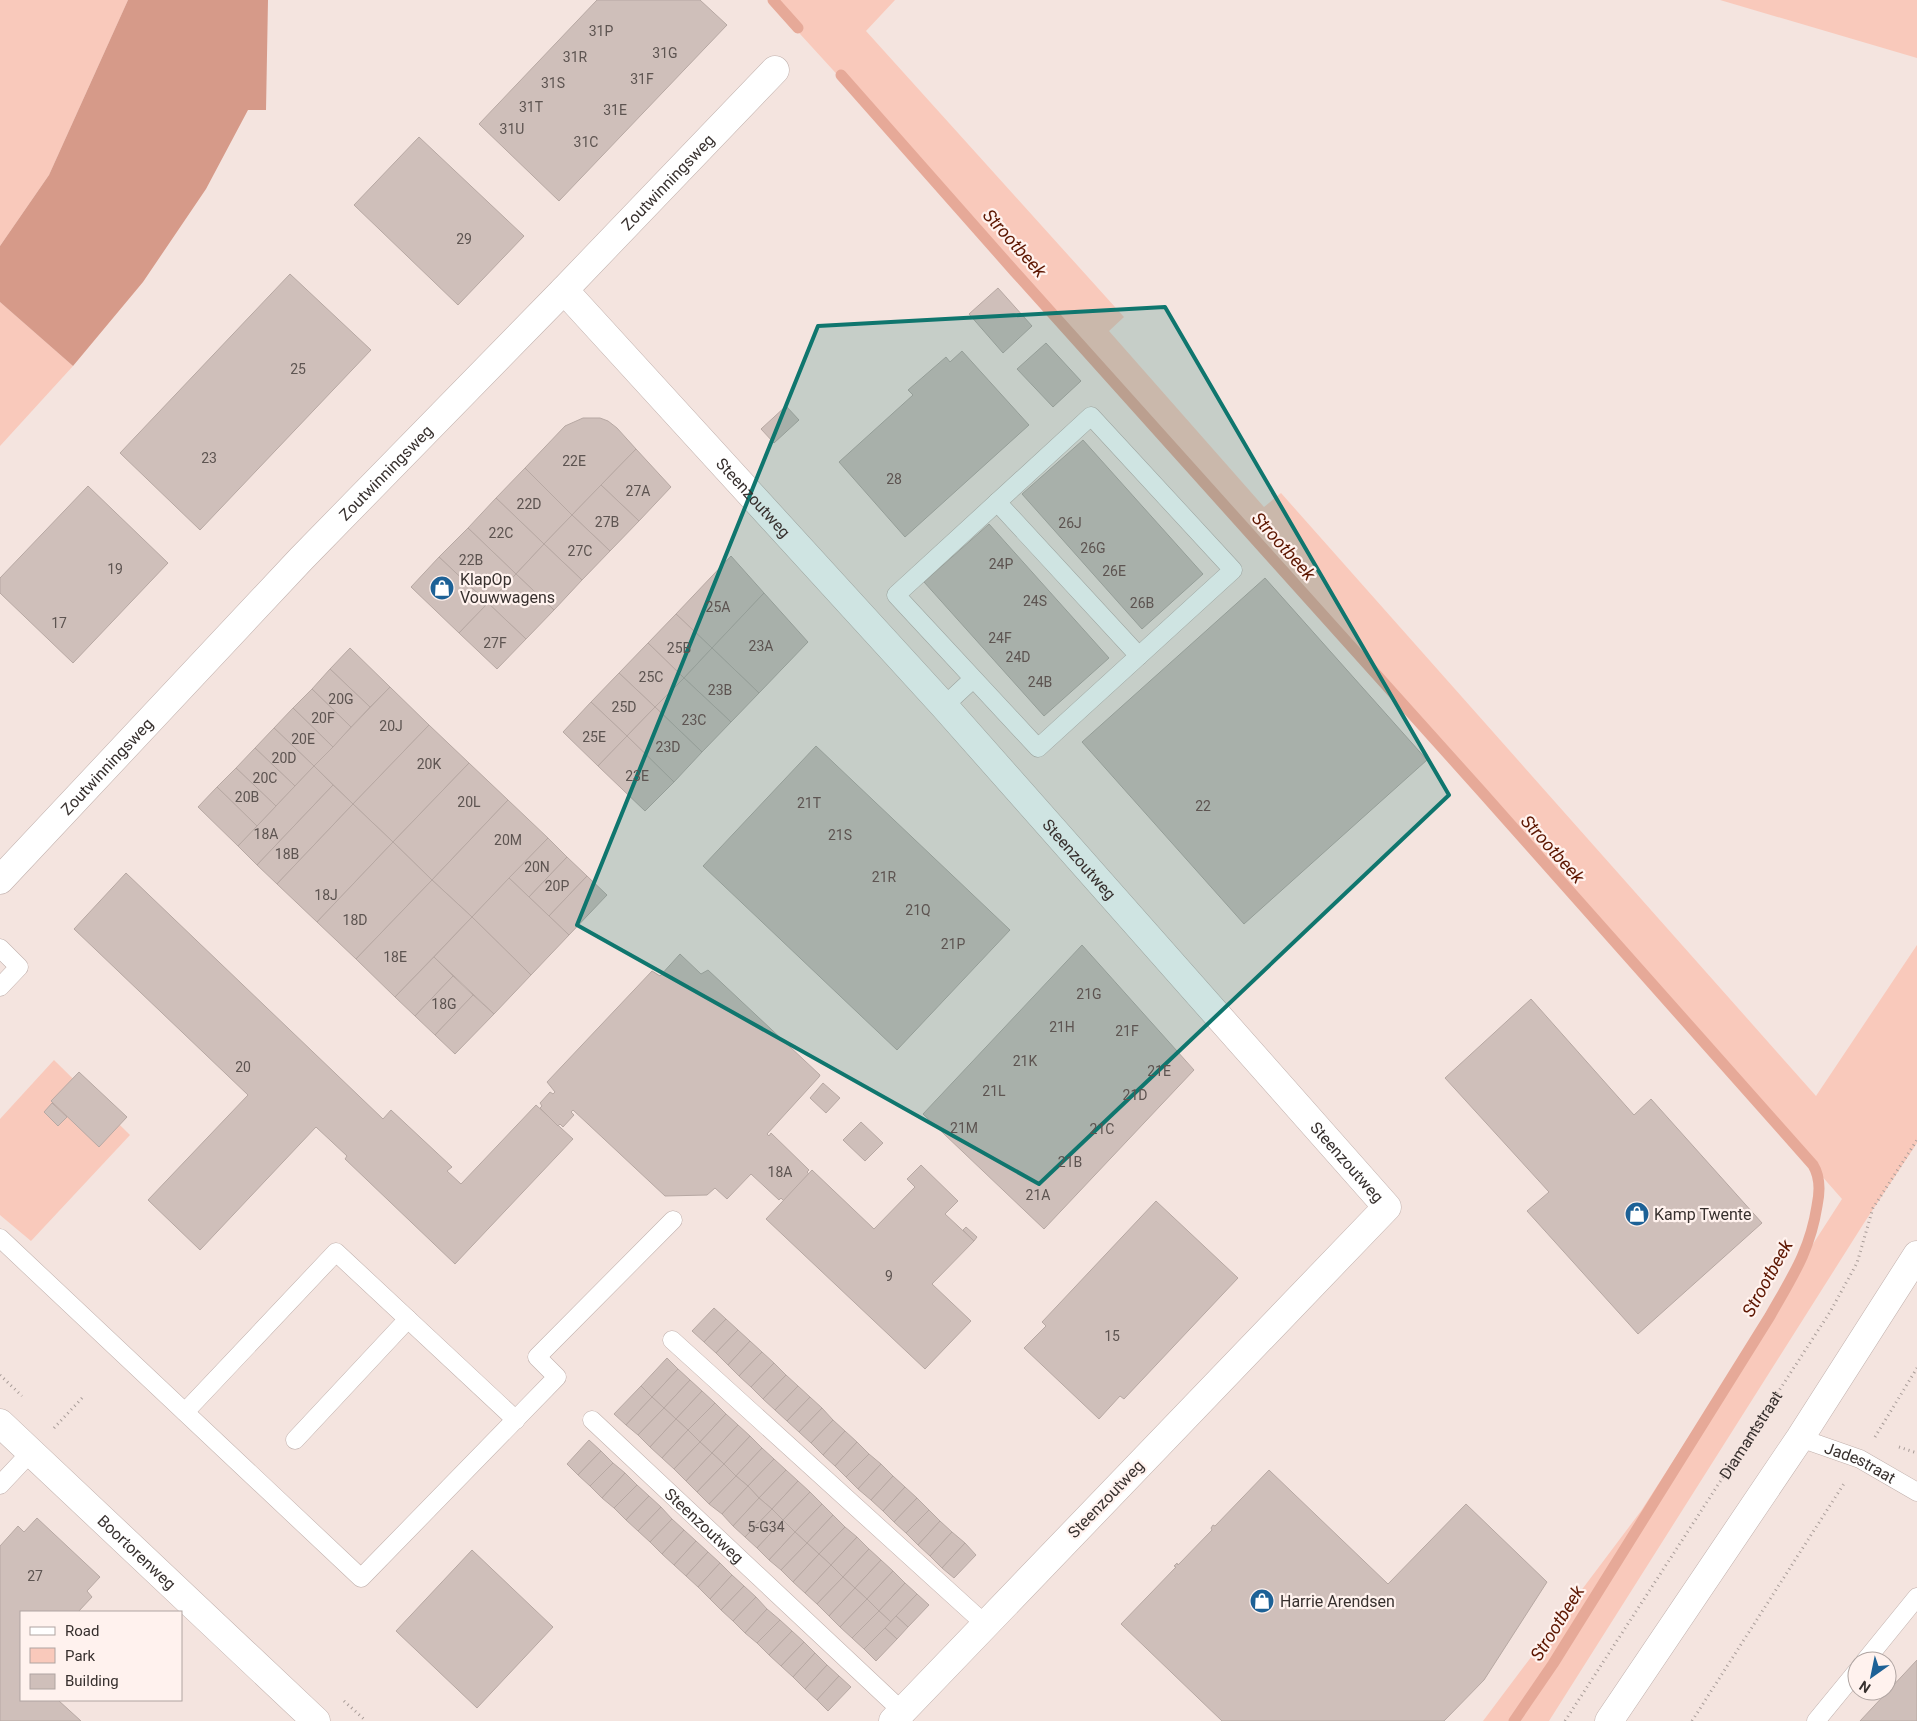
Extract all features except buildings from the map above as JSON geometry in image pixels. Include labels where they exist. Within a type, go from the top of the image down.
[{"type":"street","name":"Zoutwinningsweg","points":[[0,880],[301,559],[564,290],[775,70]]},
{"type":"street","name":"Steenzoutweg","points":[[564,290],[944,706],[1387,1207],[898,1716]]},
{"type":"street","points":[[1609,1721],[1800,1438],[1917,1255]]},
{"type":"street","name":"Boortorenweg","points":[[0,1423],[316,1721]]},
{"type":"lane","points":[[1091,416],[1233,570],[1139,656],[1038,748],[896,595],[1091,416]]},
{"type":"lane","points":[[997,502],[1139,656]]},
{"type":"lane","points":[[944,706],[973,679]]},
{"type":"lane","points":[[0,948],[19,967],[0,987]]},
{"type":"lane","points":[[0,1238],[361,1578],[557,1377],[537,1357],[673,1220]]},
{"type":"lane","points":[[186,1412],[336,1252],[516,1420]]},
{"type":"lane","points":[[295,1440],[408,1319]]},
{"type":"lane","points":[[672,1340],[986,1625]]},
{"type":"lane","name":"Steenzoutweg","points":[[592,1420],[898,1716]]},
{"type":"lane","name":"Jadestraat","points":[[1800,1438],[1860,1459],[1917,1492]]},
{"type":"lane","points":[[0,1485],[31,1452]]},
{"type":"lane","points":[[1873,1651],[1917,1597]]},
{"type":"lane","points":[[1816,1721],[1847,1683]]},
{"type":"path","name":"Diamantstraat","points":[[1565,1721],[1830,1312],[1857,1263],[1873,1208],[1917,1140]]},
{"type":"path","points":[[1692,1721],[1917,1368]]},
{"type":"path","points":[[55,1427],[84,1396]]},
{"type":"highlighted area","points":[[1165,307],[1449,795],[1039,1184],[577,925],[818,326]]},
{"type":"green space","points":[[0,0],[128,0],[49,175],[0,246]]},
{"type":"green space","points":[[769,0],[895,0],[866,31],[1124,317],[1109,331],[1264,507],[1281,493],[1816,1096],[1917,945],[1917,1143],[1864,1223],[1549,1721],[1483,1721],[1641,1511],[1842,1199],[1257,534]]},
{"type":"green space","points":[[1720,0],[1917,0],[1917,58]]},
{"type":"green space","points":[[0,302],[73,366],[0,446]]},
{"type":"green space","points":[[54,1060],[130,1135],[31,1241],[0,1215],[0,1119]]},
{"type":"shaded area","points":[[128,0],[268,0],[266,110],[248,110],[206,189],[143,282],[73,366],[0,302],[0,246],[49,175]]},
{"type":"waterway","name":"Strootbeek","points":[[773,0],[798,28]]},
{"type":"waterway","name":"Strootbeek","points":[[841,75],[1015,272],[1481,791],[1816,1170],[1819,1190],[1814,1222],[1805,1250],[1793,1276],[1553,1664],[1514,1721]]},
{"type":"place","name":"KlapOp Vouwwagens","points":[[442,588]]},
{"type":"place","name":"Kamp Twente","points":[[1637,1214]]},
{"type":"place","name":"Harrie Arendsen","points":[[1262,1601]]}]
